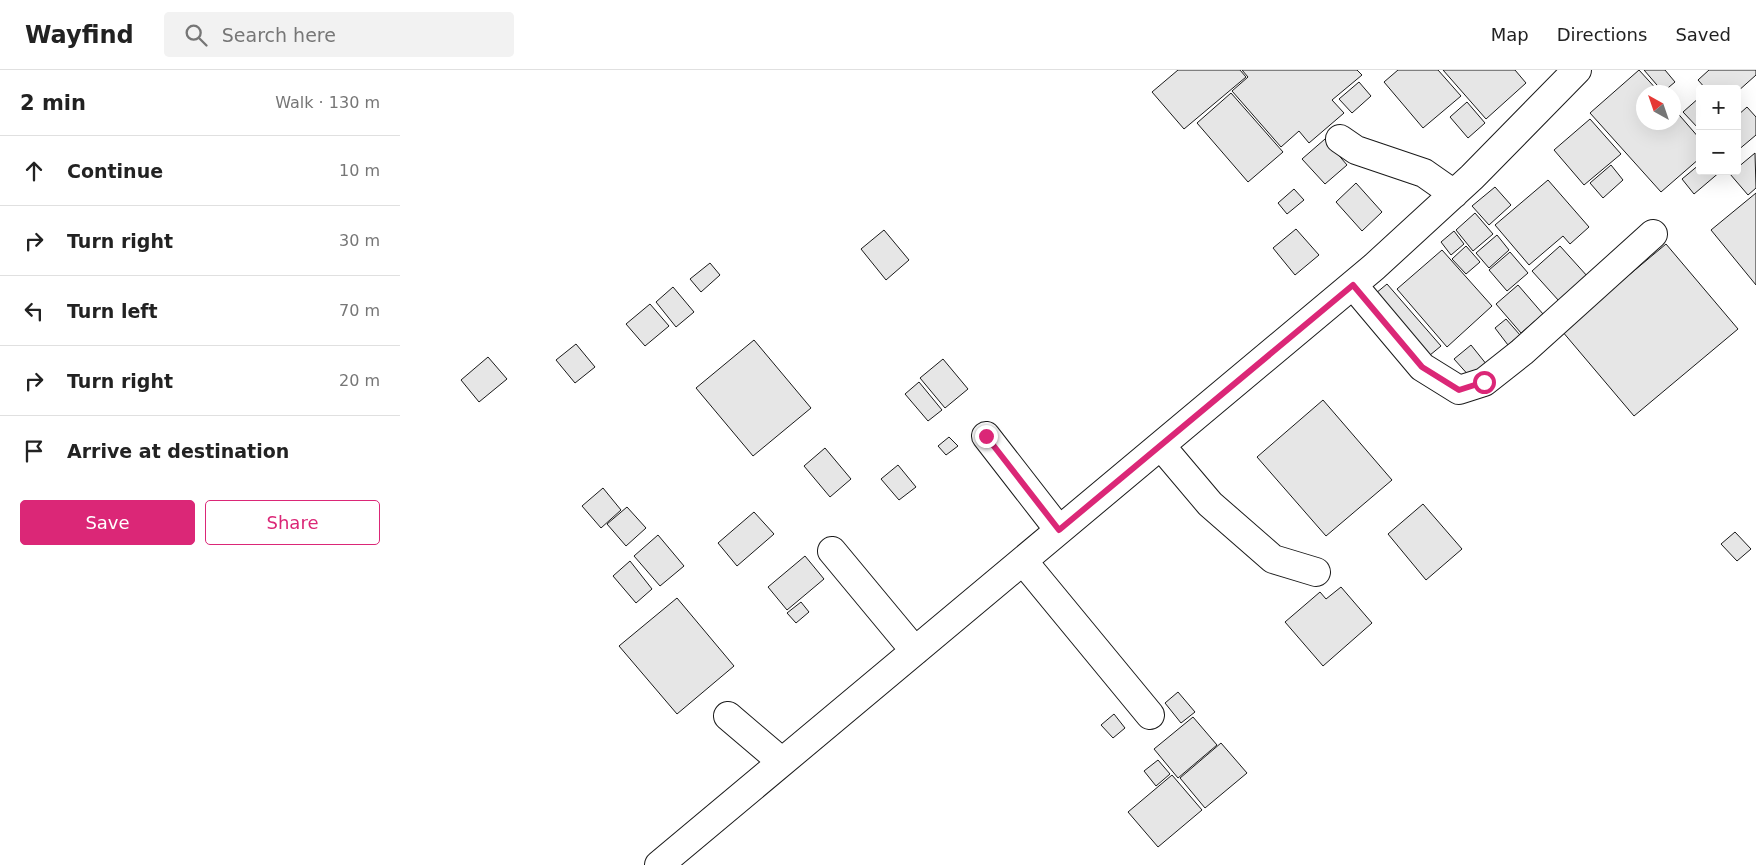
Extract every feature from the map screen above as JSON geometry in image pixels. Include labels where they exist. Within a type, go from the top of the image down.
[{"type":"street","points":[[659,865],[1353,285],[1454,194],[1577,70]]},
{"type":"street","points":[[1340,139],[1356,150],[1424,173],[1454,194]]},
{"type":"street","points":[[1353,285],[1422,367],[1459,390],[1484,382],[1522,352],[1653,234]]},
{"type":"street","points":[[986,436],[1059,530]]},
{"type":"street","points":[[1161,446],[1210,504],[1273,558],[1316,572]]},
{"type":"street","points":[[832,551],[915,651]]},
{"type":"street","points":[[1023,561],[1150,714]]},
{"type":"street","points":[[728,716],[782,762]]},
{"type":"building","points":[[1178,70],[1240,70],[1246,77],[1184,129],[1152,92]]},
{"type":"building","points":[[1242,70],[1357,70],[1362,75],[1332,100],[1344,113],[1309,143],[1299,131],[1281,147],[1232,91],[1248,77]]},
{"type":"building","points":[[1398,70],[1438,70],[1461,96],[1423,128],[1384,82]]},
{"type":"building","points":[[1443,70],[1515,70],[1526,83],[1486,119]]},
{"type":"building","points":[[1639,70],[1653,85],[1636,85],[1636,130],[1681,130],[1681,117],[1696,134],[1696,161],[1661,192],[1590,113]]},
{"type":"building","points":[[1644,70],[1665,70],[1675,82],[1671,85],[1657,85]]},
{"type":"building","points":[[1709,70],[1756,70],[1756,75],[1741,88],[1741,85],[1702,85],[1698,80]]},
{"type":"building","points":[[1359,82],[1371,96],[1352,113],[1339,99]]},
{"type":"building","points":[[1231,93],[1283,152],[1248,182],[1197,123]]},
{"type":"building","points":[[1696,101],[1696,126],[1683,112]]},
{"type":"building","points":[[1467,102],[1485,123],[1468,138],[1450,117]]},
{"type":"building","points":[[1747,107],[1756,117],[1756,135],[1741,148],[1741,130],[1741,112]]},
{"type":"building","points":[[1590,119],[1621,154],[1584,185],[1554,150]]},
{"type":"building","points":[[1325,139],[1347,165],[1325,184],[1302,159]]},
{"type":"building","points":[[1755,153],[1756,188],[1748,195],[1731,175],[1741,175],[1741,165]]},
{"type":"building","points":[[1611,165],[1623,180],[1603,198],[1590,183]]},
{"type":"building","points":[[1696,167],[1696,175],[1716,175],[1694,194],[1682,179]]},
{"type":"building","points":[[1548,180],[1589,227],[1570,244],[1563,236],[1529,265],[1495,225]]},
{"type":"building","points":[[1356,183],[1382,212],[1362,231],[1336,202]]},
{"type":"building","points":[[1495,187],[1511,205],[1489,225],[1472,206]]},
{"type":"building","points":[[1294,189],[1304,200],[1287,214],[1278,203]]},
{"type":"building","points":[[1756,193],[1756,285],[1711,230]]},
{"type":"building","points":[[1475,213],[1493,234],[1473,251],[1456,230]]},
{"type":"building","points":[[1296,229],[1319,255],[1295,275],[1273,248]]},
{"type":"building","points":[[884,230],[909,260],[886,280],[861,249]]},
{"type":"building","points":[[1454,231],[1464,244],[1451,255],[1441,242]]},
{"type":"building","points":[[1497,235],[1509,250],[1489,268],[1476,253]]},
{"type":"building","points":[[1666,244],[1738,329],[1634,416],[1562,331]]},
{"type":"building","points":[[1466,246],[1480,262],[1466,274],[1452,259]]},
{"type":"building","points":[[1560,246],[1588,277],[1559,301],[1532,271]]},
{"type":"building","points":[[1442,250],[1492,306],[1447,347],[1397,289]]},
{"type":"building","points":[[1510,252],[1528,273],[1507,291],[1489,270]]},
{"type":"building","points":[[710,263],[720,275],[701,292],[690,279]]},
{"type":"building","points":[[1387,284],[1441,346],[1424,360],[1370,298]]},
{"type":"building","points":[[1518,285],[1543,314],[1521,333],[1496,304]]},
{"type":"building","points":[[673,287],[694,312],[676,327],[656,302]]},
{"type":"building","points":[[650,304],[669,326],[645,346],[626,324]]},
{"type":"building","points":[[1506,319],[1520,335],[1508,345],[1495,328]]},
{"type":"building","points":[[754,340],[811,408],[753,456],[696,388]]},
{"type":"building","points":[[576,344],[595,367],[575,383],[556,360]]},
{"type":"building","points":[[1471,345],[1487,365],[1471,378],[1454,359]]},
{"type":"building","points":[[488,357],[507,379],[479,402],[461,380]]},
{"type":"building","points":[[943,359],[968,389],[945,408],[920,378]]},
{"type":"building","points":[[919,382],[942,410],[928,421],[905,394]]},
{"type":"building","points":[[1323,400],[1392,480],[1326,536],[1257,457]]},
{"type":"building","points":[[949,437],[958,446],[946,455],[938,446]]},
{"type":"building","points":[[825,448],[851,479],[830,497],[804,466]]},
{"type":"building","points":[[898,465],[916,487],[899,500],[881,479]]},
{"type":"building","points":[[603,488],[621,510],[601,528],[582,506]]},
{"type":"building","points":[[1423,504],[1462,549],[1426,580],[1388,534]]},
{"type":"building","points":[[627,507],[646,528],[626,546],[607,524]]},
{"type":"building","points":[[754,512],[774,534],[737,566],[718,543]]},
{"type":"building","points":[[1735,532],[1751,549],[1737,561],[1721,544]]},
{"type":"building","points":[[658,535],[684,566],[660,586],[634,556]]},
{"type":"building","points":[[805,556],[824,579],[787,610],[768,587]]},
{"type":"building","points":[[630,561],[652,589],[636,603],[613,576]]},
{"type":"building","points":[[1341,587],[1372,623],[1323,666],[1285,622],[1320,592],[1326,599]]},
{"type":"building","points":[[677,598],[734,666],[677,714],[619,646]]},
{"type":"building","points":[[801,602],[809,612],[796,623],[787,613]]},
{"type":"building","points":[[1178,692],[1195,712],[1181,723],[1165,703]]},
{"type":"building","points":[[1114,714],[1125,728],[1113,738],[1101,725]]},
{"type":"building","points":[[1193,717],[1217,745],[1178,778],[1154,749]]},
{"type":"building","points":[[1221,743],[1247,773],[1205,808],[1180,778]]},
{"type":"building","points":[[1158,760],[1170,774],[1156,786],[1144,771]]},
{"type":"building","points":[[1172,775],[1202,810],[1158,847],[1128,812]]},
{"type":"route","points":[[986,436],[1059,530],[1353,285],[1422,367],[1459,390],[1484,382]]}]
